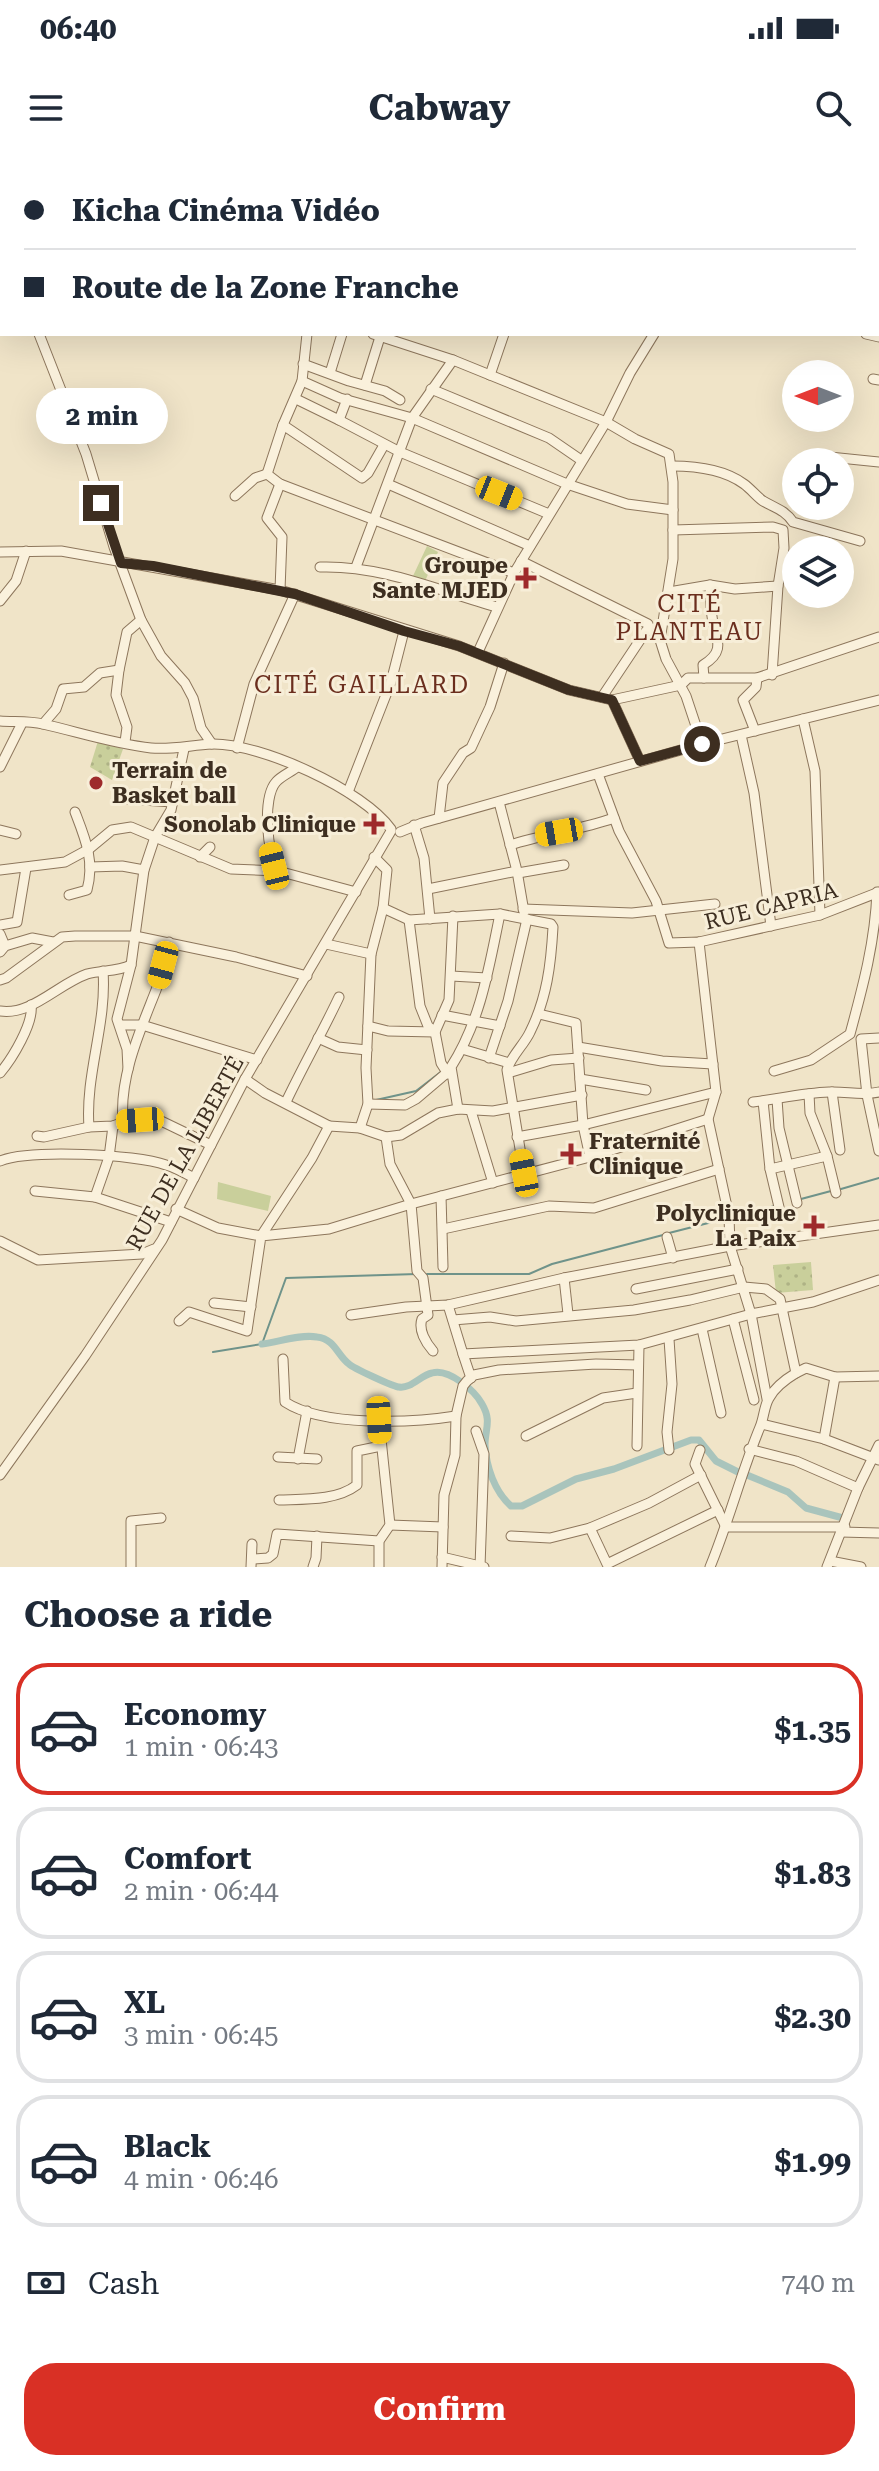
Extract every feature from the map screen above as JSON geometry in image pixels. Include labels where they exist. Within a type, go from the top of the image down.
[{"type":"street","points":[[40,336],[86,454],[141,620],[161,656],[185,683],[193,698],[201,728],[212,744]]},
{"type":"street","points":[[267,474],[302,381],[307,336]]},
{"type":"street","points":[[330,373],[341,336]]},
{"type":"street","points":[[365,385],[377,336],[453,360],[606,422],[635,439],[665,451],[672,466],[673,530],[669,592],[655,630],[612,679],[607,699],[640,761]]},
{"type":"street","points":[[490,375],[503,336]]},
{"type":"street","points":[[478,652],[514,573],[606,422],[653,336]]},
{"type":"street","points":[[356,567],[412,418],[453,360]]},
{"type":"street","points":[[303,364],[385,391],[400,400]]},
{"type":"street","points":[[302,381],[347,399],[412,418],[567,484],[627,504],[673,510]]},
{"type":"street","points":[[431,389],[549,438],[581,460]]},
{"type":"street","points":[[296,399],[384,445],[549,514]]},
{"type":"street","points":[[339,420],[347,399]]},
{"type":"street","points":[[283,425],[362,478],[384,445]]},
{"type":"street","points":[[854,459],[879,462]]},
{"type":"street","points":[[672,466],[729,476],[743,483],[762,500],[787,513],[793,522],[860,541]]},
{"type":"street","points":[[267,474],[280,484],[514,573]]},
{"type":"street","points":[[235,496],[255,478],[267,474]]},
{"type":"street","points":[[280,484],[267,518],[282,537],[280,590]]},
{"type":"street","points":[[388,484],[530,546]]},
{"type":"street","points":[[772,675],[783,532],[793,522]]},
{"type":"street","points":[[673,530],[773,527],[783,532]]},
{"type":"street","points":[[0,601],[16,581],[26,551]]},
{"type":"street","points":[[0,552],[61,551],[280,590],[478,652],[569,690],[607,699],[681,685],[688,678],[757,678],[772,675],[812,658],[879,637]]},
{"type":"street","points":[[521,561],[655,630],[661,649],[681,685],[702,744]]},
{"type":"street","points":[[320,567],[356,567],[416,581],[497,607]]},
{"type":"street","points":[[669,592],[710,585],[735,589],[778,586]]},
{"type":"street","points":[[704,678],[703,665],[713,661],[719,640],[714,625],[710,585]]},
{"type":"street","points":[[237,748],[254,684],[295,594]]},
{"type":"street","points":[[125,742],[127,727],[116,695],[119,670],[127,632],[141,620]]},
{"type":"street","points":[[348,792],[391,682],[404,631]]},
{"type":"street","points":[[439,818],[443,783],[463,753],[471,748],[490,707],[504,663]]},
{"type":"street","points":[[43,724],[56,709],[63,689],[84,687],[100,673],[119,670]]},
{"type":"street","points":[[755,731],[743,700],[756,687],[757,678]]},
{"type":"street","points":[[396,830],[702,744],[879,700]]},
{"type":"street","points":[[803,719],[815,771],[820,915]]},
{"type":"street","points":[[0,721],[43,724],[150,748],[184,749],[212,744],[270,756],[297,767],[348,792],[396,830],[424,858],[430,919]]},
{"type":"street","points":[[0,767],[22,723]]},
{"type":"street","points":[[741,735],[754,793],[771,926]]},
{"type":"street","points":[[128,1069],[127,1049],[117,1019],[131,965],[144,870],[155,837],[173,802],[184,749]]},
{"type":"street","points":[[278,871],[270,849],[269,800],[275,783],[297,767]]},
{"type":"street","points":[[598,774],[614,818],[659,909]]},
{"type":"street","points":[[126,799],[173,802]]},
{"type":"street","points":[[489,1058],[512,986],[525,916],[499,802]]},
{"type":"street","points":[[69,895],[87,890],[90,867],[89,849],[75,812]]},
{"type":"street","points":[[510,845],[614,818]]},
{"type":"street","points":[[0,870],[65,862],[89,849],[103,835],[122,827],[131,827],[231,869],[278,871],[356,892]]},
{"type":"street","points":[[0,830],[16,834]]},
{"type":"street","name":"RUE DE LA LIBERTÉ","points":[[0,1475],[85,1356],[162,1240],[245,1079],[374,857],[396,830]]},
{"type":"street","points":[[200,857],[210,847]]},
{"type":"street","points":[[360,1128],[368,1096],[371,954],[383,908],[387,870],[374,857]]},
{"type":"street","points":[[428,889],[564,865]]},
{"type":"street","points":[[90,867],[122,866],[144,870]]},
{"type":"street","points":[[0,925],[17,922],[26,868]]},
{"type":"street","points":[[774,1071],[811,1060],[850,1034],[869,967],[878,892]]},
{"type":"street","name":"RUE CAPRIA","points":[[659,909],[669,943],[699,942],[820,915],[878,892]]},
{"type":"street","points":[[383,908],[409,920],[500,914],[632,913],[715,904]]},
{"type":"street","points":[[368,1096],[405,1105],[450,1070],[474,1021],[487,978],[500,914]]},
{"type":"street","points":[[453,916],[449,1000],[435,1032],[441,1063],[450,1070],[458,1109]]},
{"type":"street","points":[[524,1173],[508,1068],[523,1047],[539,1014],[551,970],[553,927],[525,916]]},
{"type":"street","points":[[409,920],[420,1006],[428,1026],[435,1032]]},
{"type":"street","points":[[0,934],[3,949],[32,938],[53,942]]},
{"type":"street","points":[[0,980],[62,937],[135,936],[307,976]]},
{"type":"street","points":[[123,1122],[128,1069],[157,988],[169,942]]},
{"type":"street","points":[[699,942],[716,1092],[708,1119],[728,1218],[730,1246],[751,1314],[767,1399],[762,1424],[749,1449],[726,1527],[710,1567]]},
{"type":"street","points":[[326,944],[371,954]]},
{"type":"street","points":[[0,1011],[11,1013],[31,1005],[72,980],[131,965]]},
{"type":"street","points":[[89,1127],[90,1074],[101,1018],[103,971]]},
{"type":"street","points":[[451,976],[487,978]]},
{"type":"street","points":[[286,1102],[305,1061],[312,1056],[339,997]]},
{"type":"street","points":[[0,1073],[33,1015],[31,1005]]},
{"type":"street","points":[[539,1014],[576,1023],[583,1125],[590,1157]]},
{"type":"street","points":[[442,1015],[500,1026]]},
{"type":"street","points":[[120,1025],[142,1025],[257,1060]]},
{"type":"street","points":[[368,1026],[388,1031],[435,1032]]},
{"type":"street","points":[[850,1034],[861,1039],[879,1038]]},
{"type":"street","points":[[318,1038],[338,1047],[367,1050]]},
{"type":"street","points":[[861,1039],[867,1095],[879,1151]]},
{"type":"street","points":[[462,1049],[508,1068],[579,1052],[713,1064]]},
{"type":"street","points":[[245,1079],[265,1093],[329,1126],[360,1128],[386,1137],[401,1135],[438,1113],[458,1109],[513,1108],[582,1095]]},
{"type":"street","points":[[580,1079],[646,1090]]},
{"type":"street","points":[[517,1137],[583,1125],[716,1092]]},
{"type":"street","points":[[832,1092],[840,1150]]},
{"type":"street","points":[[779,1207],[758,1102],[832,1092],[867,1095],[879,1092]]},
{"type":"street","points":[[809,1094],[810,1113],[827,1156],[836,1193]]},
{"type":"street","points":[[777,1099],[779,1128],[797,1203]]},
{"type":"street","points":[[471,1111],[493,1183]]},
{"type":"street","points":[[37,1136],[157,1119],[211,1145]]},
{"type":"street","points":[[176,1209],[218,1228],[261,1236],[329,1229],[590,1157],[708,1119]]},
{"type":"street","points":[[95,1197],[109,1157],[113,1126]]},
{"type":"street","points":[[179,1321],[184,1314],[191,1313],[245,1331],[261,1236],[329,1126]]},
{"type":"street","points":[[386,1137],[390,1164],[411,1204],[428,1315],[420,1324],[427,1345],[433,1351]]},
{"type":"street","points":[[0,1161],[22,1155],[109,1157],[165,1164],[194,1178]]},
{"type":"street","points":[[770,1169],[827,1156]]},
{"type":"street","points":[[443,1229],[549,1206],[594,1208],[719,1169]]},
{"type":"street","points":[[35,1191],[95,1197],[171,1222]]},
{"type":"street","points":[[441,1196],[443,1267]]},
{"type":"street","points":[[351,1315],[448,1305],[564,1278],[730,1246],[879,1225]]},
{"type":"street","points":[[667,1237],[673,1258]]},
{"type":"street","points":[[0,1241],[38,1260],[142,1254],[154,1249]]},
{"type":"street","points":[[653,1262],[658,1284]]},
{"type":"street","points":[[636,1289],[738,1269]]},
{"type":"street","points":[[564,1278],[568,1314]]},
{"type":"street","points":[[463,1354],[639,1345],[751,1314],[813,1302],[879,1280]]},
{"type":"street","points":[[453,1320],[490,1317],[516,1321],[634,1310],[744,1287],[766,1289],[780,1299],[783,1307],[796,1373]]},
{"type":"street","points":[[214,1303],[251,1307]]},
{"type":"street","points":[[448,1305],[463,1354],[467,1382],[456,1416],[455,1455],[444,1495],[442,1562],[481,1566],[484,1454],[476,1431]]},
{"type":"street","points":[[733,1319],[754,1400]]},
{"type":"street","points":[[702,1329],[721,1413]]},
{"type":"street","points":[[669,1339],[672,1384],[667,1432],[669,1449]]},
{"type":"street","points":[[637,1446],[639,1345]]},
{"type":"street","points":[[499,1352],[499,1370]]},
{"type":"street","points":[[283,1359],[285,1402],[307,1411],[341,1418],[379,1420],[422,1421],[456,1416]]},
{"type":"street","points":[[467,1382],[499,1370],[596,1364],[638,1365]]},
{"type":"street","points":[[767,1399],[785,1380],[806,1368],[835,1377],[879,1376]]},
{"type":"street","points":[[824,1439],[835,1377]]},
{"type":"street","points":[[526,1436],[603,1398],[637,1393]]},
{"type":"street","points":[[298,1459],[307,1411]]},
{"type":"street","points":[[379,1420],[390,1525],[379,1541],[379,1567]]},
{"type":"street","points":[[762,1424],[824,1439],[875,1459]]},
{"type":"street","points":[[861,1567],[829,1564],[858,1488],[875,1459],[879,1445]]},
{"type":"street","points":[[279,1500],[313,1499],[350,1490],[357,1485],[357,1451],[381,1446]]},
{"type":"street","points":[[749,1449],[796,1461],[858,1488]]},
{"type":"street","points":[[700,1450],[695,1464],[726,1527]]},
{"type":"street","points":[[278,1457],[317,1459]]},
{"type":"street","points":[[511,1536],[550,1538],[590,1528],[649,1503],[701,1475]]},
{"type":"street","points":[[590,1528],[607,1564],[718,1510]]},
{"type":"street","points":[[131,1567],[131,1521],[161,1518]]},
{"type":"street","points":[[390,1525],[443,1527]]},
{"type":"street","points":[[726,1527],[879,1533]]},
{"type":"street","points":[[252,1544],[252,1563],[273,1554],[277,1534],[379,1541]]},
{"type":"street","points":[[313,1567],[317,1536]]},
{"type":"green space","points":[[427,546],[438,552],[425,581],[413,576]]},
{"type":"green space","points":[[98,741],[123,749],[112,780],[90,767]]},
{"type":"green space","points":[[218,1182],[271,1196],[268,1211],[217,1199]]},
{"type":"green space","points":[[811,1262],[813,1290],[776,1293],[773,1265]]},
{"type":"waterway","points":[[376,1100],[416,1091],[442,1071]]},
{"type":"waterway","points":[[841,1189],[879,1178]]},
{"type":"waterway","points":[[801,1199],[831,1191]]},
{"type":"waterway","points":[[734,1216],[775,1206]]},
{"type":"waterway","points":[[669,1233],[724,1219]]},
{"type":"waterway","points":[[427,1274],[529,1274],[552,1264],[663,1235]]},
{"type":"waterway","points":[[213,1352],[262,1344],[286,1278],[417,1274]]},
{"type":"waterway","points":[[262,1344],[297,1337],[323,1338],[352,1366],[396,1386],[408,1386],[428,1374],[439,1372],[461,1382],[474,1393],[485,1410],[489,1470],[500,1494],[511,1506],[522,1506],[576,1479],[614,1469],[691,1440],[699,1440],[716,1461],[740,1473]]},
{"type":"waterway","points":[[747,1475],[788,1492],[806,1508],[843,1518]]},
{"type":"place","name":"Groupe Sante MJED","points":[[526,578]]},
{"type":"place","name":"Terrain de Basket ball","points":[[96,783]]},
{"type":"place","name":"Sonolab Clinique","points":[[374,824]]},
{"type":"place","name":"Fraternité Clinique","points":[[571,1154]]},
{"type":"place","name":"Polyclinique La Paix","points":[[814,1226]]},
{"type":"district","name":"CITÉ PLANTEAU","points":[[690,618]]},
{"type":"district","name":"CITÉ GAILLARD","points":[[362,685]]},
{"type":"route","points":[[101,503],[121,563],[153,566],[295,594],[459,646],[569,690],[612,700],[640,761],[702,744]]}]
